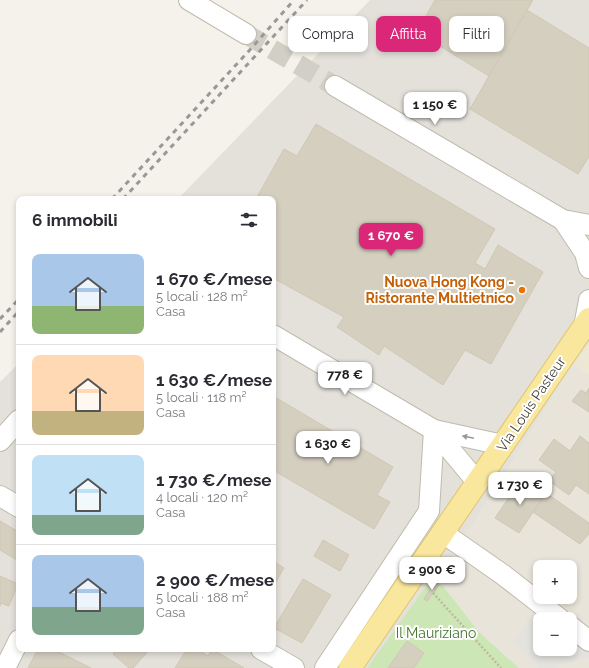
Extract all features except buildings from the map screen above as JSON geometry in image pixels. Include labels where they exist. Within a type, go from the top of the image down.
[{"type":"main road","name":"Via Louis Pasteur","points":[[350,668],[586,323]]},
{"type":"street","points":[[189,0],[246,34]]},
{"type":"street","points":[[335,86],[563,220],[589,225]]},
{"type":"street","points":[[563,220],[588,259]]},
{"type":"street","points":[[586,323],[589,300]]},
{"type":"street","points":[[276,337],[434,430],[503,445]]},
{"type":"street","points":[[0,441],[16,423]]},
{"type":"street","points":[[434,430],[478,483]]},
{"type":"street","points":[[324,668],[429,511],[434,430]]},
{"type":"street","points":[[0,496],[16,505]]},
{"type":"street","points":[[443,533],[502,574],[551,612]]},
{"type":"street","points":[[577,632],[589,641]]},
{"type":"street","points":[[5,668],[16,646]]},
{"type":"street","points":[[266,652],[294,668]]},
{"type":"path","points":[[433,593],[501,668]]},
{"type":"shaded area","points":[[370,0],[589,0],[589,338],[382,668],[0,668],[0,382],[16,366],[16,652],[276,652],[276,196],[181,196],[320,52],[368,52],[368,16],[355,16]]},
{"type":"shaded area","points":[[589,336],[589,668],[519,668],[479,632],[440,582],[439,577],[435,574]]},
{"type":"shaded area","points":[[589,343],[589,375],[574,364]]},
{"type":"shaded area","points":[[533,613],[533,656],[577,656],[577,632],[589,641],[589,657],[561,664],[555,668],[539,668],[515,641]]},
{"type":"green space","name":"Il Mauriziano","points":[[435,574],[439,577],[440,582],[479,632],[519,668],[367,668]]},
{"type":"tunnel","points":[[246,34],[335,86]]},
{"type":"railway","points":[[115,196],[294,0]]},
{"type":"railway","points":[[126,196],[307,0]]},
{"type":"railway","points":[[0,319],[16,302]]},
{"type":"railway","points":[[0,332],[16,314]]},
{"type":"place","name":"Nuova Hong Kong - Ristorante Multietnico","points":[[522,290]]}]
